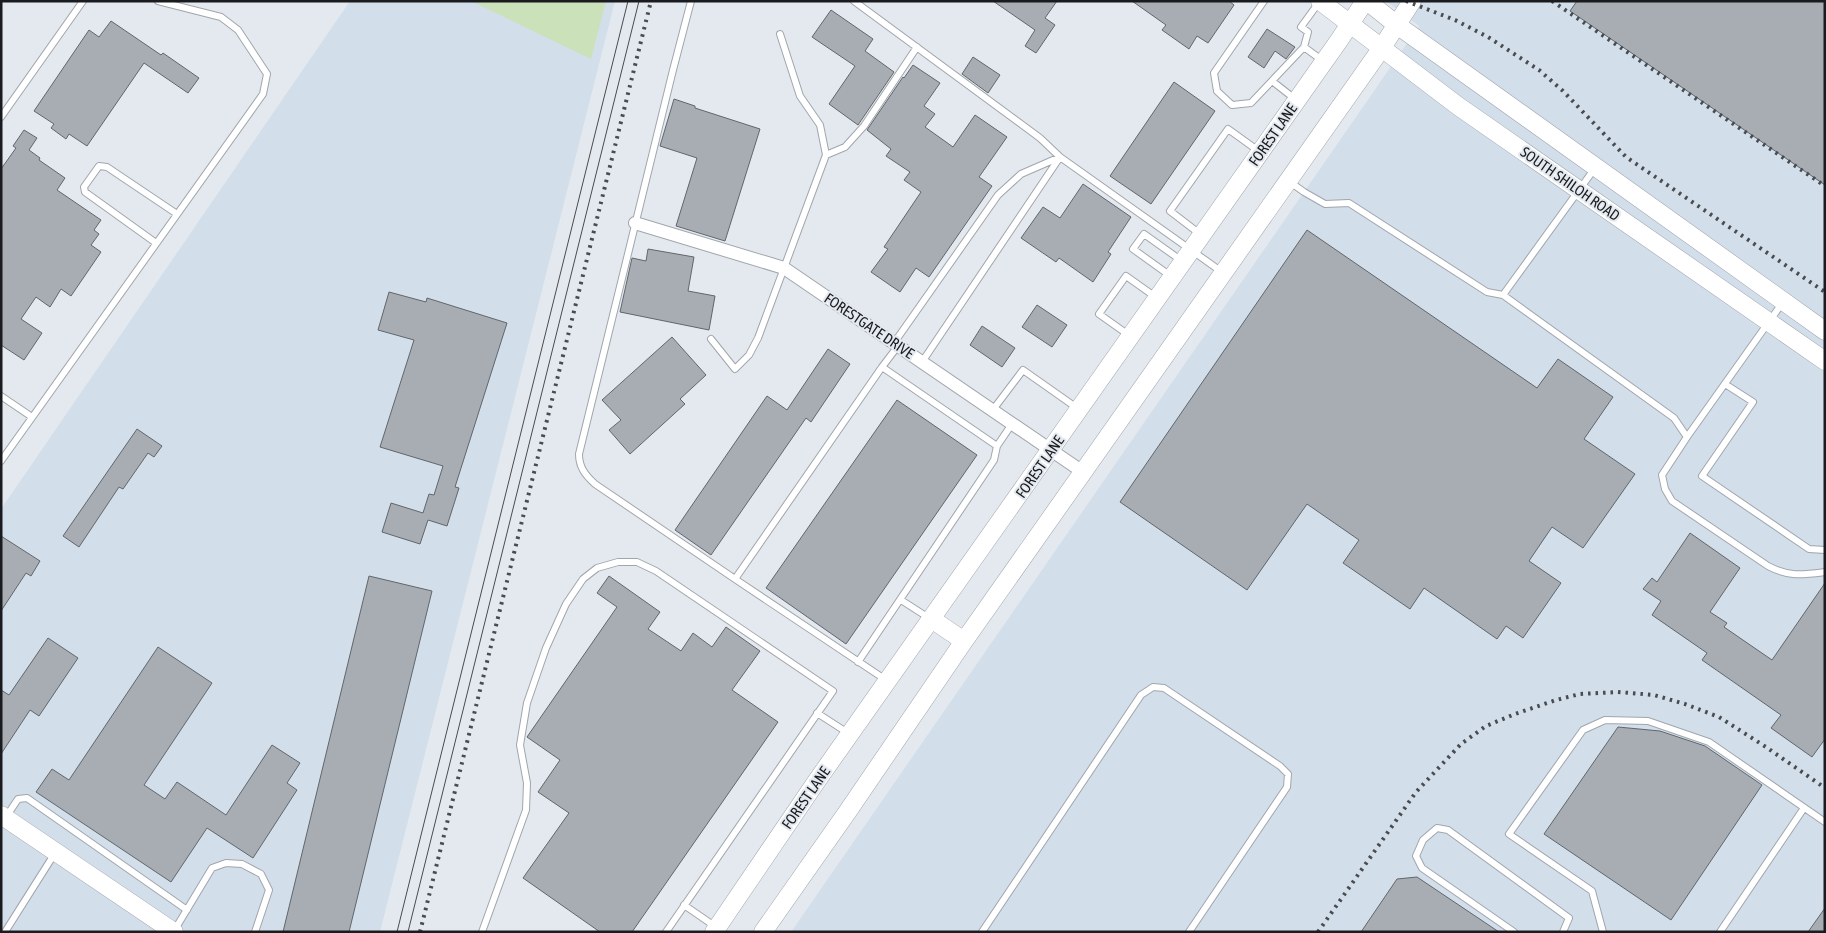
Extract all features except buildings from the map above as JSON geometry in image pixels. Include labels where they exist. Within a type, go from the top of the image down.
[{"type":"main road","name":"SOUTH SHILOH ROAD","points":[[1320,1],[1458,106],[1825,361]]},
{"type":"main road","name":"FOREST LANE","points":[[718,930],[850,734],[933,620],[1050,450],[1173,278],[1366,1]]},
{"type":"main road","name":"SOUTH SHILOH ROAD","points":[[1366,1],[1825,331]]},
{"type":"main road","points":[[763,932],[964,641],[1381,49],[1412,1]]},
{"type":"main road","points":[[933,620],[964,641]]},
{"type":"main road","points":[[3,816],[174,932]]},
{"type":"street","name":"FORESTGATE DRIVE","points":[[635,223],[784,268],[1083,472]]},
{"type":"lane","points":[[1,117],[83,1]]},
{"type":"lane","points":[[1,461],[4,452],[32,417],[263,94],[267,74],[238,30],[221,17],[158,1]]},
{"type":"lane","points":[[691,1],[579,454],[579,464],[586,476],[595,484],[888,682]]},
{"type":"lane","points":[[854,1],[1040,138],[1060,157],[1188,256]]},
{"type":"lane","points":[[1264,1],[1214,73],[1217,92],[1232,105],[1251,103],[1304,47],[1308,32],[1301,27],[1320,1]]},
{"type":"lane","points":[[711,339],[735,369],[749,355],[758,338],[826,155],[820,126],[800,96],[780,34]]},
{"type":"lane","points":[[1304,47],[1324,62]]},
{"type":"lane","points":[[826,155],[845,147],[864,126],[917,48]]},
{"type":"lane","points":[[1272,81],[1297,101]]},
{"type":"lane","points":[[1203,235],[1170,211],[1180,196],[1228,129],[1261,152]]},
{"type":"lane","points":[[735,579],[998,195],[1021,174],[1060,157]]},
{"type":"lane","points":[[922,362],[1060,157]]},
{"type":"lane","points":[[156,243],[85,192],[84,186],[99,166],[107,167],[177,214]]},
{"type":"lane","points":[[1503,295],[1596,167]]},
{"type":"lane","points":[[1289,180],[1304,192],[1325,204],[1350,203],[1487,292],[1503,295],[1674,418],[1687,437]]},
{"type":"lane","points":[[1173,278],[1133,250],[1144,234],[1224,272]]},
{"type":"lane","points":[[1132,336],[1099,314],[1126,276],[1158,299]]},
{"type":"lane","points":[[1784,301],[1662,475],[1665,489],[1672,501],[1768,566],[1781,573],[1799,575],[1825,572]]},
{"type":"lane","points":[[882,367],[997,446]]},
{"type":"lane","points":[[992,411],[1023,370],[1080,410]]},
{"type":"lane","points":[[1725,384],[1753,402],[1702,476],[1809,549],[1825,550]]},
{"type":"lane","points":[[1,396],[32,417]]},
{"type":"lane","points":[[858,662],[994,460],[997,446],[1012,424]]},
{"type":"lane","points":[[482,932],[526,810],[526,783],[520,744],[527,703],[546,648],[566,604],[583,579],[597,568],[618,562],[637,562],[656,571],[833,691],[666,932]]},
{"type":"lane","points":[[901,600],[933,620]]},
{"type":"lane","points":[[982,932],[1141,696],[1153,687],[1164,688],[1280,766],[1288,774],[1287,787],[1189,932]]},
{"type":"lane","points":[[817,713],[850,734]]},
{"type":"lane","points":[[1603,932],[1592,891],[1509,834],[1582,730],[1606,720],[1648,721],[1709,742],[1825,822]]},
{"type":"lane","points":[[3,816],[18,799],[27,798],[187,910]]},
{"type":"lane","points":[[1720,932],[1804,808]]},
{"type":"lane","points":[[1514,932],[1422,868],[1416,856],[1423,840],[1436,828],[1448,830],[1570,918],[1563,932]]},
{"type":"lane","points":[[5,932],[56,852]]},
{"type":"lane","points":[[174,932],[212,868],[226,863],[242,864],[261,874],[269,890],[255,932]]},
{"type":"lane","points":[[684,905],[718,930]]},
{"type":"shaded area","points":[[350,1],[615,1],[380,932],[1,932],[1,509]]},
{"type":"shaded area","points":[[1386,1],[1825,1],[1825,932],[791,932],[1419,26]]},
{"type":"green space","points":[[471,1],[606,1],[591,59]]},
{"type":"tram line","points":[[397,932],[628,1]]},
{"type":"tram line","points":[[408,932],[639,1]]},
{"type":"railway","points":[[420,932],[651,1]]},
{"type":"railway","points":[[1406,1],[1455,20],[1488,37],[1539,70],[1563,91],[1626,157],[1825,292]]},
{"type":"railway","points":[[1552,1],[1825,186]]},
{"type":"railway","points":[[1318,932],[1416,792],[1461,744],[1486,726],[1556,700],[1580,694],[1618,692],[1654,695],[1685,704],[1719,717],[1825,788]]}]
